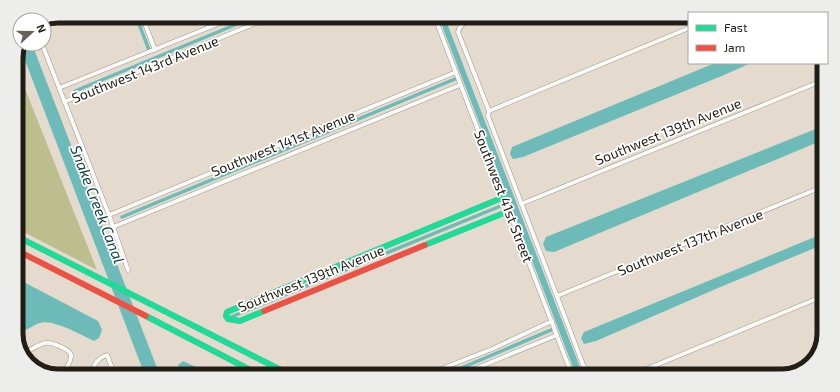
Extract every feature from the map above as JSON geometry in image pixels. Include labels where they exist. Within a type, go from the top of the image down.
[{"type":"main road","name":"Southwest 139th Avenue","points":[[504,197],[227,312],[226,316],[228,319],[240,321],[509,211]]},
{"type":"main road","points":[[23,239],[279,369]]},
{"type":"main road","points":[[23,254],[248,369]]},
{"type":"street","points":[[145,23],[155,50]]},
{"type":"street","name":"Southwest 143rd Avenue","points":[[59,88],[220,23]]},
{"type":"street","name":"Southwest 143rd Avenue","points":[[64,102],[256,23]]},
{"type":"street","name":"Southwest 41st Street","points":[[437,23],[570,369]]},
{"type":"street","points":[[463,23],[458,32],[521,204],[585,369]]},
{"type":"street","points":[[488,111],[688,28]]},
{"type":"street","points":[[45,52],[114,227],[128,270]]},
{"type":"street","name":"Southwest 141st Avenue","points":[[109,215],[456,72]]},
{"type":"street","name":"Southwest 139th Avenue","points":[[521,204],[817,83]]},
{"type":"street","name":"Southwest 141st Avenue","points":[[114,227],[460,85]]},
{"type":"street","name":"Southwest 137th Avenue","points":[[557,296],[817,189]]},
{"type":"street","points":[[647,369],[817,299]]},
{"type":"street","points":[[440,369],[552,321]]},
{"type":"street","points":[[475,369],[557,335]]},
{"type":"street","points":[[30,355],[29,351],[45,343],[55,344],[71,354],[71,358],[66,369]]},
{"type":"street","points":[[92,369],[99,358],[107,355],[112,369]]},
{"type":"green space","points":[[23,84],[97,270],[23,232]]},
{"type":"water","points":[[441,23],[447,23],[581,369],[574,369]]},
{"type":"water","points":[[24,52],[35,52],[157,369],[142,369],[23,55]]},
{"type":"water","points":[[713,64],[749,64],[523,157],[513,159],[510,154],[512,147]]},
{"type":"water","points":[[817,128],[817,142],[554,252],[546,251],[543,244],[546,237]]},
{"type":"water","points":[[817,236],[817,247],[596,341],[584,344],[581,338],[584,332]]},
{"type":"water","points":[[23,282],[98,321],[102,330],[99,338],[94,341],[59,325],[46,322],[37,324],[23,331]]},
{"type":"water","points":[[183,361],[200,369],[180,369],[178,365]]},
{"type":"waterway","points":[[139,23],[149,50]]},
{"type":"waterway","points":[[75,91],[239,23]]},
{"type":"waterway","points":[[122,217],[455,79]]},
{"type":"waterway","points":[[231,317],[503,205]]},
{"type":"waterway","points":[[459,369],[551,330]]},
{"type":"traffic: fast","points":[[264,311],[240,321],[228,319],[226,316],[227,312],[504,197]]},
{"type":"traffic: fast","points":[[425,245],[509,211]]},
{"type":"traffic: fast","points":[[23,240],[279,369]]},
{"type":"traffic: fast","points":[[146,316],[248,369]]},
{"type":"traffic: jam","points":[[264,311],[425,245]]},
{"type":"traffic: jam","points":[[23,254],[146,316]]},
{"type":"water label","name":"Snake Creek Canal","points":[[98,204]]}]
